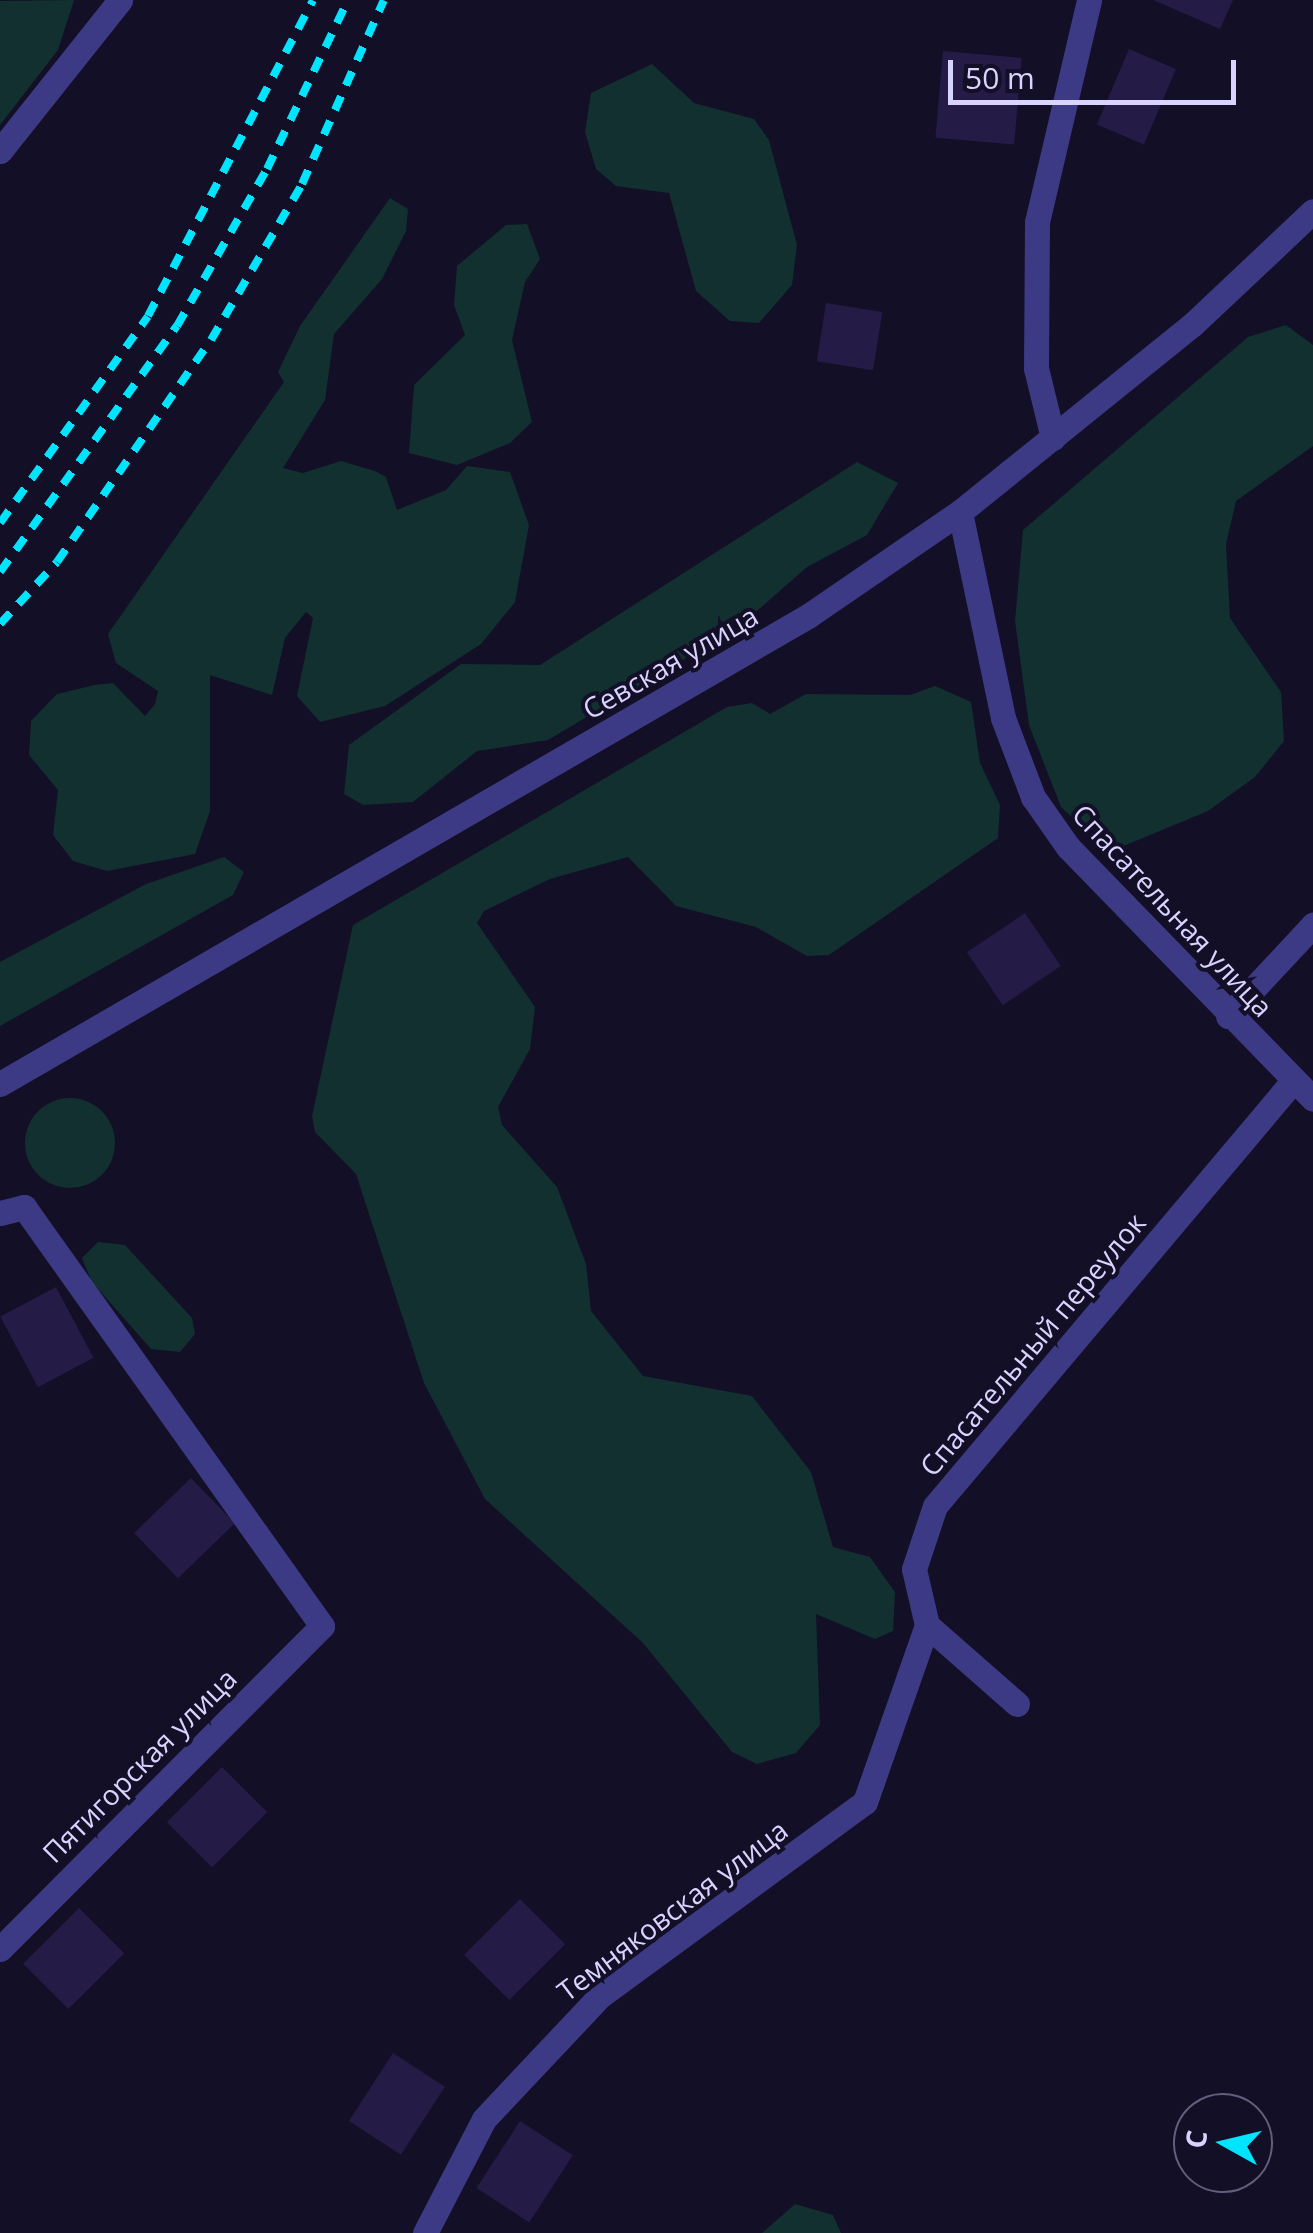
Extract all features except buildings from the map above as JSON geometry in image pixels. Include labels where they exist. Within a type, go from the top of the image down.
[{"type":"street","points":[[0,151],[120,0]]},
{"type":"street","points":[[1052,438],[1036,368],[1038,222],[1089,0]]},
{"type":"street","name":"Севская улица","points":[[0,1084],[700,680],[960,512],[1052,438],[1313,210]]},
{"type":"street","name":"Спасательная улица","points":[[960,512],[1003,718],[1032,797],[1068,847],[1228,1016],[1313,1099]]},
{"type":"street","points":[[1228,1016],[1313,926]]},
{"type":"street","name":"Спасательный переулок","points":[[927,1625],[914,1569],[935,1506],[1293,1081]]},
{"type":"street","name":"Пятигорская улица","points":[[0,1213],[24,1207],[35,1221],[322,1626],[0,1949]]},
{"type":"street","points":[[927,1625],[1017,1704]]},
{"type":"street","name":"Темняковская улица","points":[[424,2233],[484,2119],[600,1996],[866,1802],[927,1625]]},
{"type":"green space","points":[[74,0],[58,50],[0,125],[0,1]]},
{"type":"green space","points":[[652,64],[694,103],[754,119],[769,140],[797,245],[792,285],[759,323],[730,321],[696,291],[669,193],[616,186],[596,169],[585,132],[591,93]]},
{"type":"green space","points":[[390,198],[408,209],[406,231],[382,279],[334,334],[325,400],[283,468],[303,473],[341,461],[375,471],[386,477],[397,510],[446,490],[467,466],[510,472],[529,525],[515,602],[481,644],[385,706],[320,722],[297,696],[313,618],[306,612],[285,638],[272,695],[210,675],[210,811],[195,854],[107,871],[73,861],[53,835],[58,790],[29,755],[31,721],[57,694],[95,685],[113,683],[145,716],[155,704],[158,691],[116,663],[108,634],[284,382],[278,372],[300,326]]},
{"type":"green space","points":[[527,224],[540,259],[525,282],[512,340],[532,422],[510,443],[457,465],[409,453],[414,385],[465,335],[454,305],[457,266],[506,225]]},
{"type":"green space","points":[[1286,325],[1313,345],[1313,446],[1236,501],[1226,544],[1230,618],[1281,692],[1284,741],[1255,777],[1208,811],[1109,852],[1061,807],[1029,725],[1015,621],[1023,530],[1248,337]]},
{"type":"green space","points":[[857,462],[898,483],[867,535],[807,567],[741,625],[548,740],[477,751],[413,802],[363,805],[344,794],[349,745],[461,664],[540,665]]},
{"type":"green space","points":[[935,686],[971,702],[980,763],[1000,805],[998,838],[829,955],[807,956],[756,927],[676,906],[628,857],[550,879],[484,911],[477,923],[535,1007],[530,1049],[498,1107],[502,1125],[557,1187],[586,1264],[591,1311],[643,1376],[752,1396],[811,1472],[833,1547],[870,1557],[895,1592],[893,1631],[875,1639],[816,1614],[820,1725],[796,1753],[757,1764],[732,1752],[643,1643],[485,1499],[424,1383],[356,1174],[315,1132],[312,1116],[353,925],[727,707],[752,703],[770,714],[806,694],[910,695]]},
{"type":"green space","points":[[224,857],[244,872],[233,895],[0,1026],[0,962],[146,884]]},
{"type":"green space","points":[[61,1098],[79,1098],[95,1105],[108,1118],[115,1143],[108,1168],[95,1181],[79,1188],[61,1188],[45,1181],[32,1168],[25,1152],[25,1134],[32,1118],[45,1105]]},
{"type":"green space","points":[[98,1242],[125,1245],[192,1318],[195,1334],[180,1352],[151,1349],[92,1282],[82,1258]]},
{"type":"green space","points":[[795,2204],[833,2215],[841,2233],[762,2233]]},
{"type":"railway","points":[[0,523],[148,316],[313,0]]},
{"type":"railway","points":[[0,572],[177,326],[267,169],[348,0]]},
{"type":"railway","points":[[0,624],[57,562],[211,340],[302,184],[384,0]]}]
